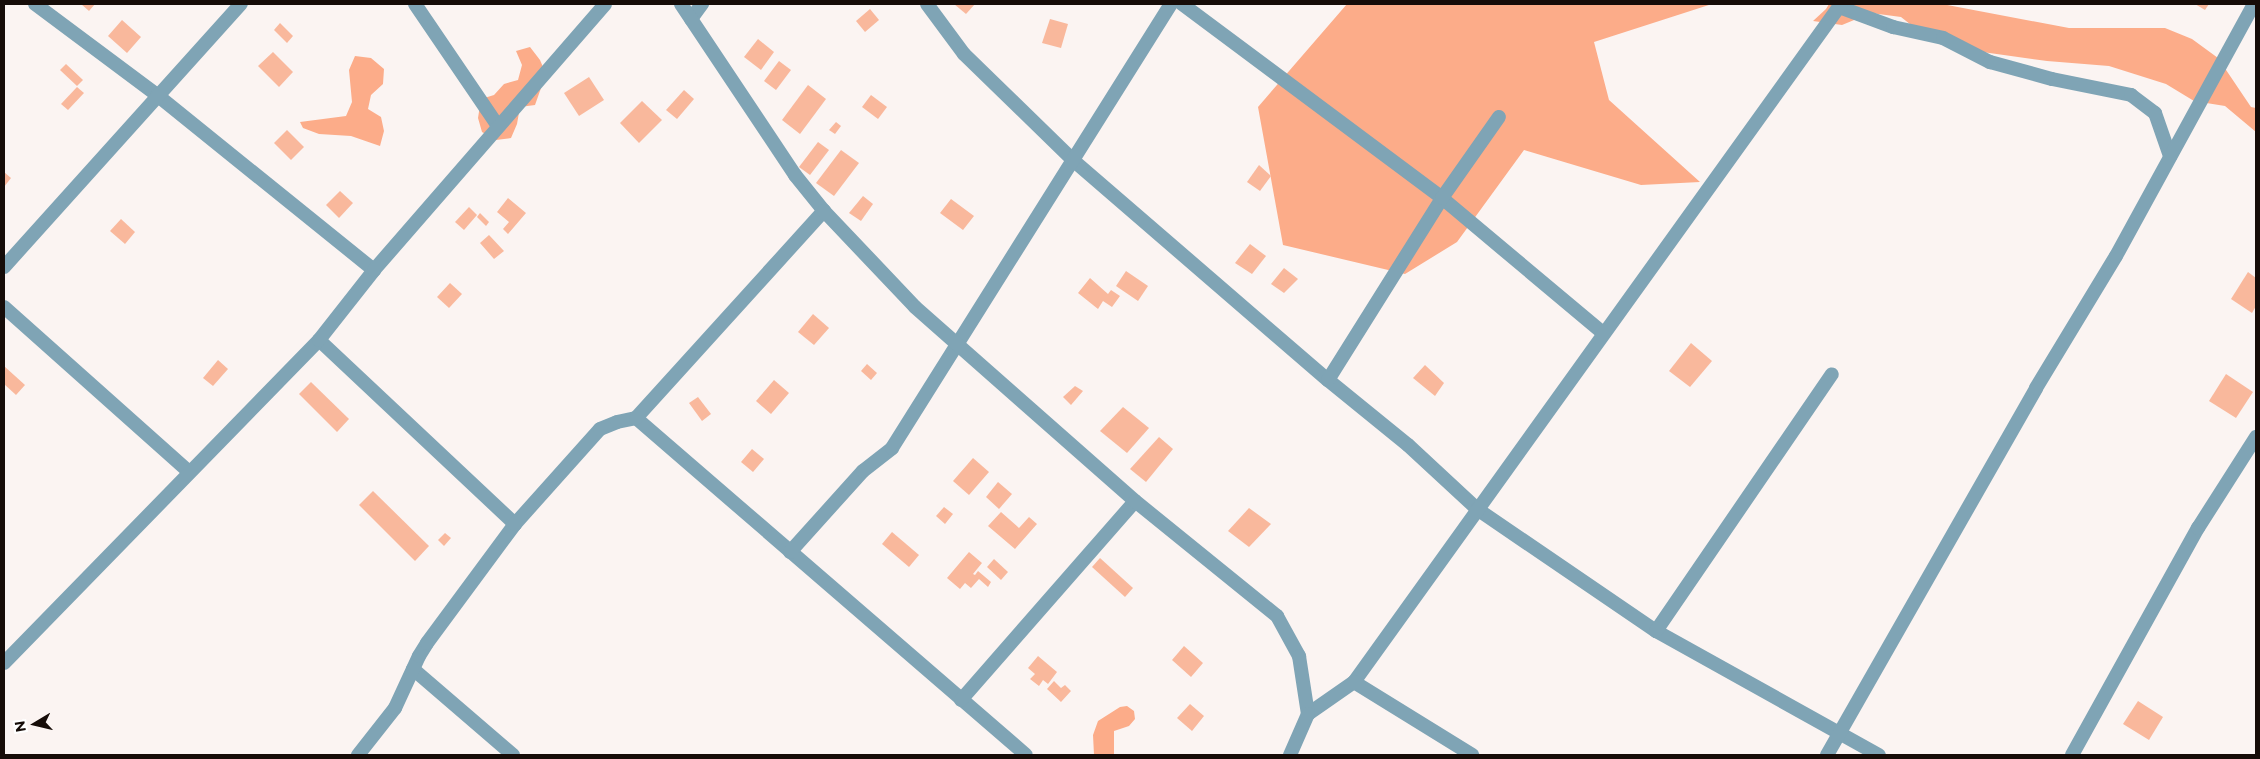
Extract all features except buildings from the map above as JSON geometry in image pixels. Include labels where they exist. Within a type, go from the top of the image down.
[{"type":"street","points":[[36,4],[157,95],[374,270]]},
{"type":"street","points":[[4,267],[241,4]]},
{"type":"street","points":[[415,4],[498,126]]},
{"type":"street","points":[[4,663],[319,340],[374,270],[605,4]]},
{"type":"street","points":[[681,4],[795,175],[824,211],[915,307],[1135,501],[1277,616],[1299,656],[1308,714]]},
{"type":"street","points":[[691,19],[702,4]]},
{"type":"street","points":[[927,4],[964,54],[1074,161],[1328,380],[1408,445],[1477,508],[1656,631],[1879,755]]},
{"type":"street","points":[[790,552],[863,471],[888,453],[1074,161],[1171,4]]},
{"type":"street","points":[[1182,4],[1442,198],[1603,333]]},
{"type":"street","points":[[1826,755],[2036,388],[2116,256],[2254,4]]},
{"type":"street","points":[[1290,755],[1308,714],[1354,682],[1477,508],[1840,5],[1893,27],[1943,38],[1990,62],[2052,80],[2131,95],[2155,113],[2170,156]]},
{"type":"street","points":[[1328,380],[1442,198],[1499,117]]},
{"type":"street","points":[[358,755],[395,708],[427,643],[515,524],[600,429],[617,422],[636,418],[824,211]]},
{"type":"street","points":[[4,307],[189,472]]},
{"type":"street","points":[[319,340],[515,524]]},
{"type":"street","points":[[1656,631],[1832,374]]},
{"type":"street","points":[[636,418],[1026,755]]},
{"type":"street","points":[[2072,755],[2193,536],[2256,437]]},
{"type":"street","points":[[961,700],[1135,501]]},
{"type":"street","points":[[4,641],[15,650]]},
{"type":"street","points":[[413,670],[513,755]]},
{"type":"street","points":[[1354,682],[1472,755]]},
{"type":"shaded area","points":[[1347,4],[1712,4],[1594,42],[1609,100],[1700,182],[1641,185],[1524,150],[1457,242],[1405,274],[1283,245],[1258,107]]},
{"type":"shaded area","points":[[1829,4],[1942,4],[2069,28],[2165,28],[2192,39],[2218,58],[2251,107],[2256,108],[2256,132],[2225,106],[2194,101],[2166,84],[2109,66],[2047,61],[1954,48],[1925,36],[1901,17],[1871,13],[1842,25],[1813,21]]},
{"type":"shaded area","points":[[530,47],[540,60],[546,74],[535,105],[520,107],[517,124],[511,138],[496,140],[482,132],[478,118],[481,99],[494,95],[504,84],[518,80],[522,65],[516,51]]},
{"type":"shaded area","points":[[355,56],[371,58],[384,69],[383,84],[371,95],[368,109],[381,117],[384,131],[380,146],[351,136],[319,134],[303,128],[300,122],[346,116],[352,102],[349,70]]},
{"type":"shaded area","points":[[1127,706],[1134,711],[1135,719],[1129,726],[1114,731],[1114,755],[1094,755],[1093,735],[1098,721],[1120,707]]}]
